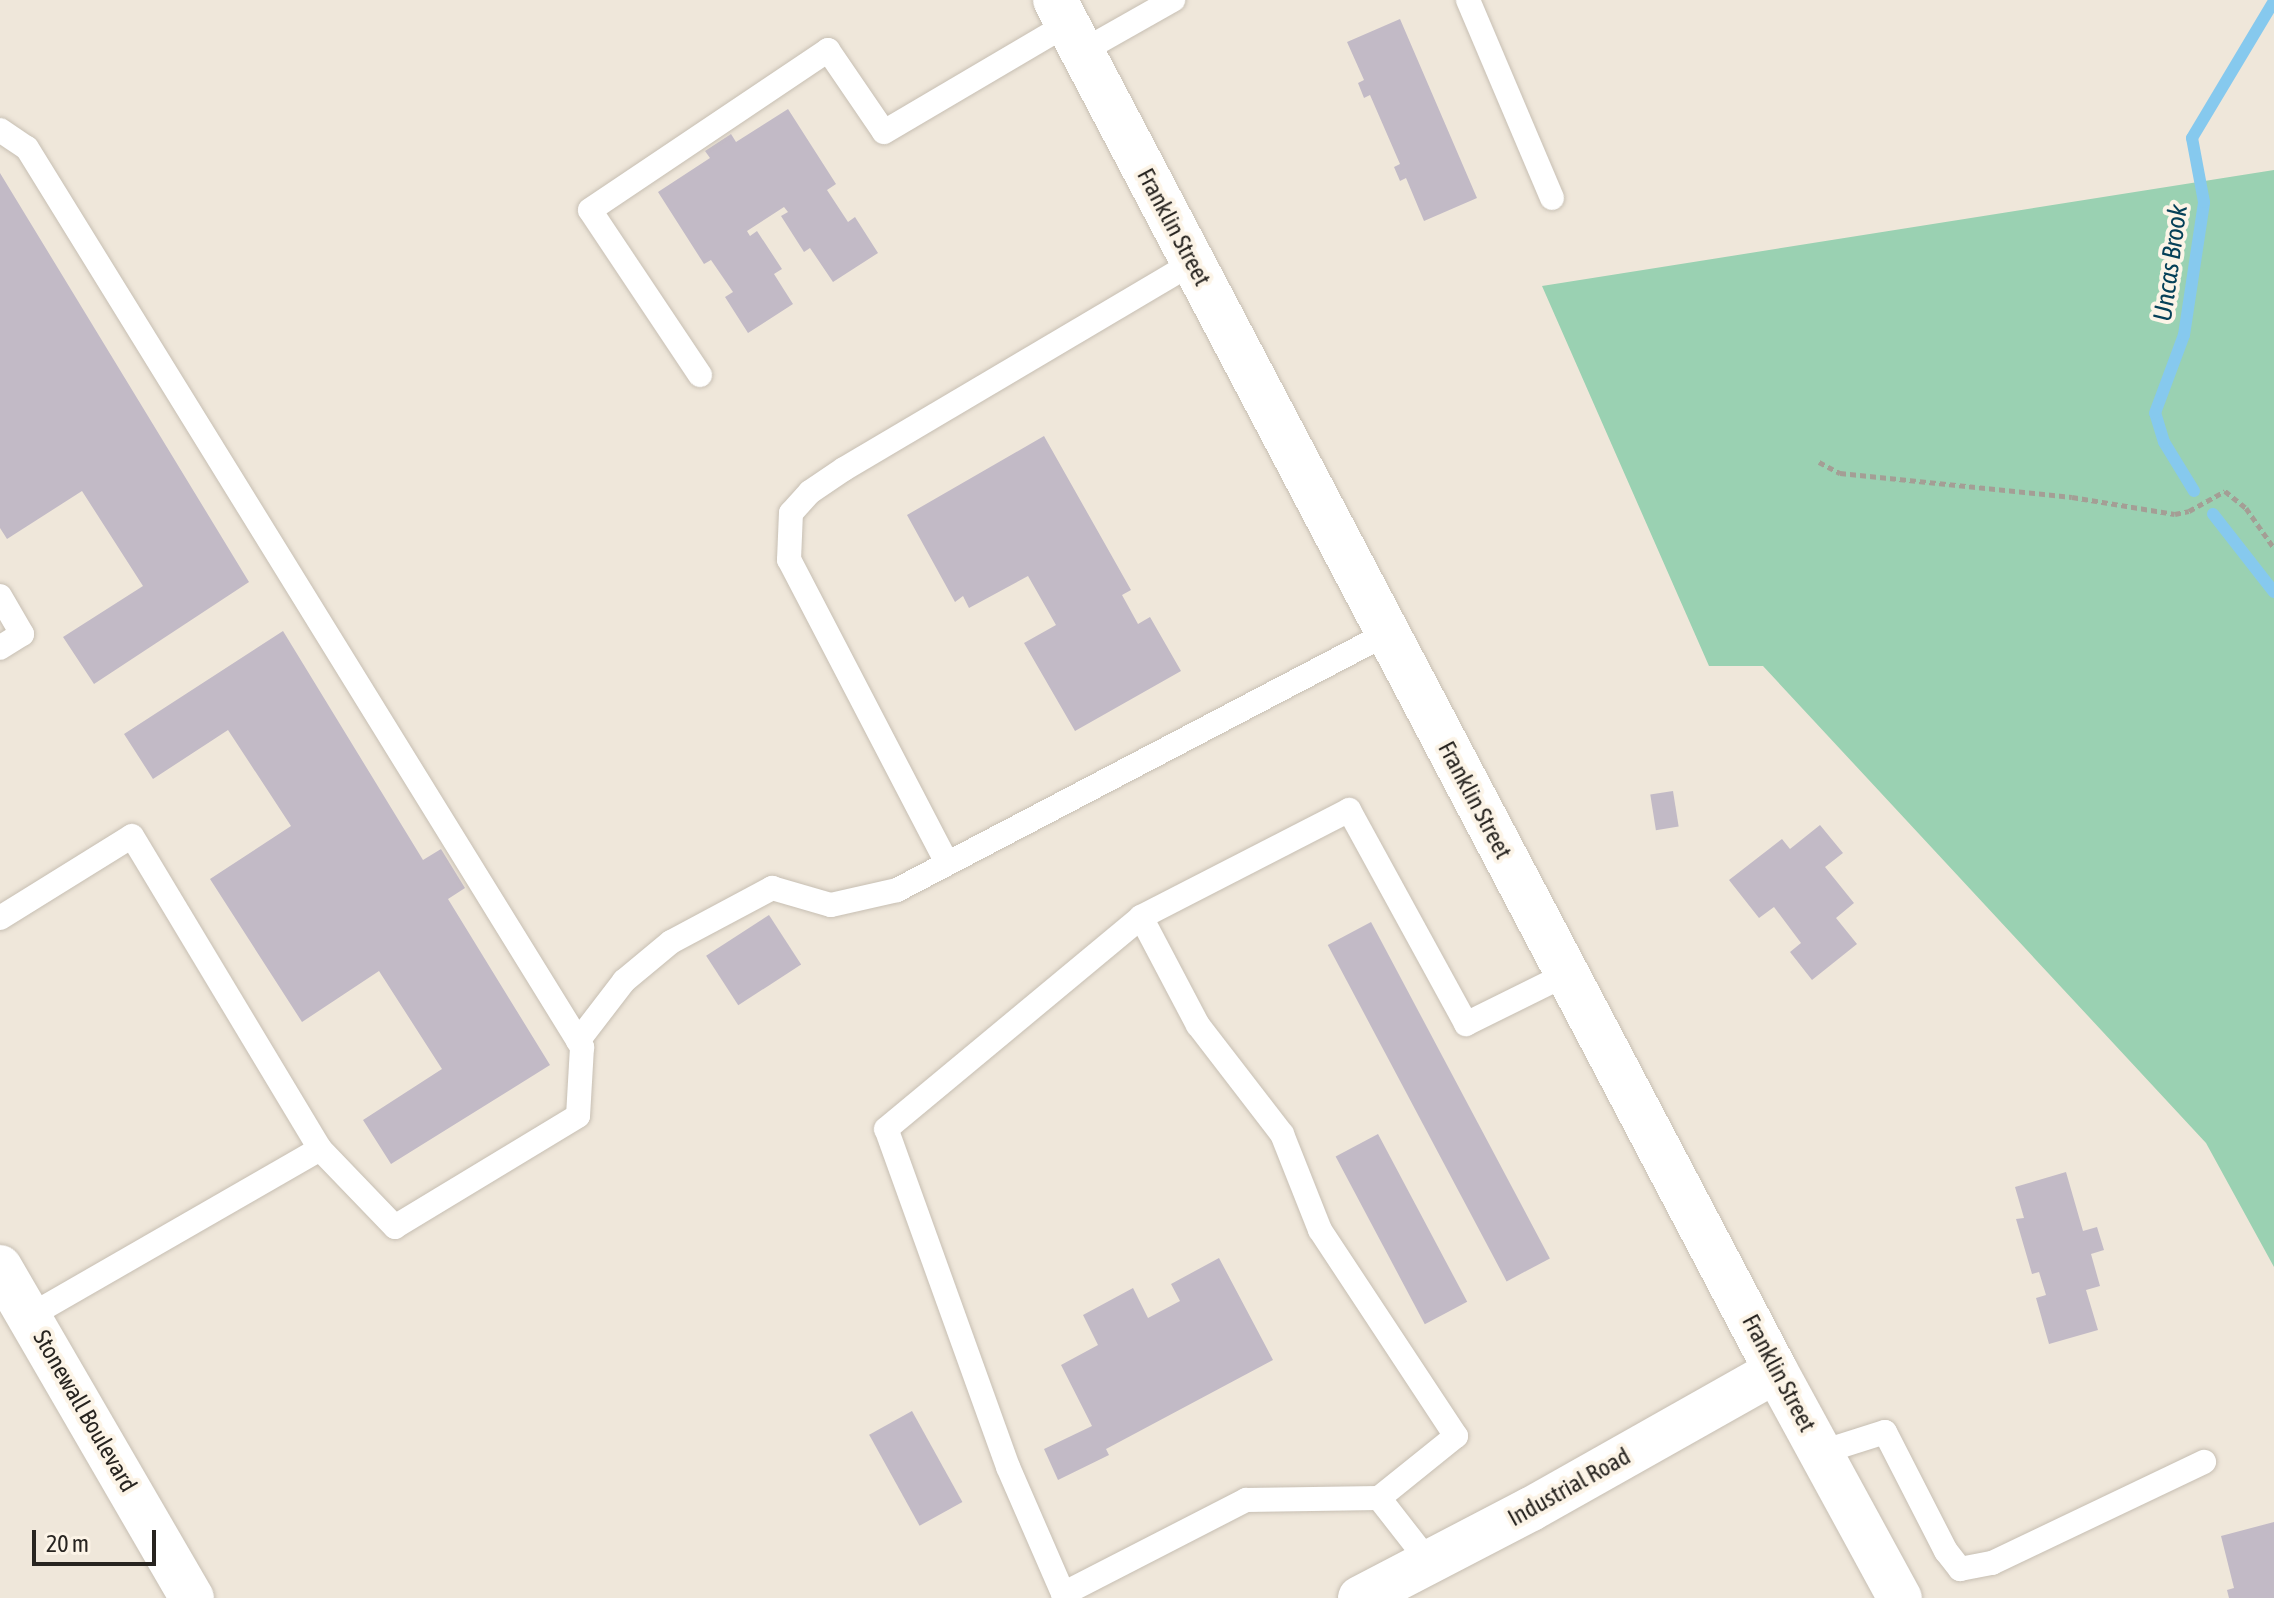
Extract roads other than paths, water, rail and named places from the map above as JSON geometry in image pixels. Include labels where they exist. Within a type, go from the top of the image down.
[{"type":"main road","name":"Franklin Street","points":[[1068,25],[1776,1371],[1900,1598]]},
{"type":"main road","name":"Stonewall Boulevard","points":[[0,1267],[192,1598]]},
{"type":"main road","name":"Industrial Road","points":[[1360,1598],[1531,1509],[1776,1371]]},
{"type":"lane","points":[[700,375],[590,210],[828,50],[884,132],[1068,25],[1173,0]]},
{"type":"lane","points":[[1468,0],[1552,198]]},
{"type":"lane","points":[[0,130],[27,148],[582,1047],[578,1116],[395,1227],[320,1149],[132,836],[0,918]]},
{"type":"lane","points":[[947,863],[789,560],[791,513],[810,492],[844,469],[1193,263]]},
{"type":"lane","points":[[0,596],[22,634],[0,648]]},
{"type":"lane","points":[[578,1041],[624,981],[671,942],[772,888],[831,905],[897,890],[1388,633]]},
{"type":"lane","points":[[1141,917],[1198,1025],[1282,1134],[1320,1230],[1456,1436],[1379,1498],[1246,1500],[1064,1596],[1008,1467],[886,1129],[1141,917],[1349,810],[1466,1024],[1567,974]]},
{"type":"lane","points":[[30,1316],[320,1149]]},
{"type":"lane","points":[[1822,1452],[1885,1432],[1946,1551],[1960,1569],[1992,1563],[2204,1462]]},
{"type":"lane","points":[[1379,1498],[1429,1562]]},
{"type":"waterway","name":"Uncas Brook","points":[[2194,491],[2164,442],[2155,413],[2184,335],[2204,202],[2192,138],[2274,1]]},
{"type":"waterway","name":"Uncas Brook","points":[[2213,514],[2274,592]]}]
